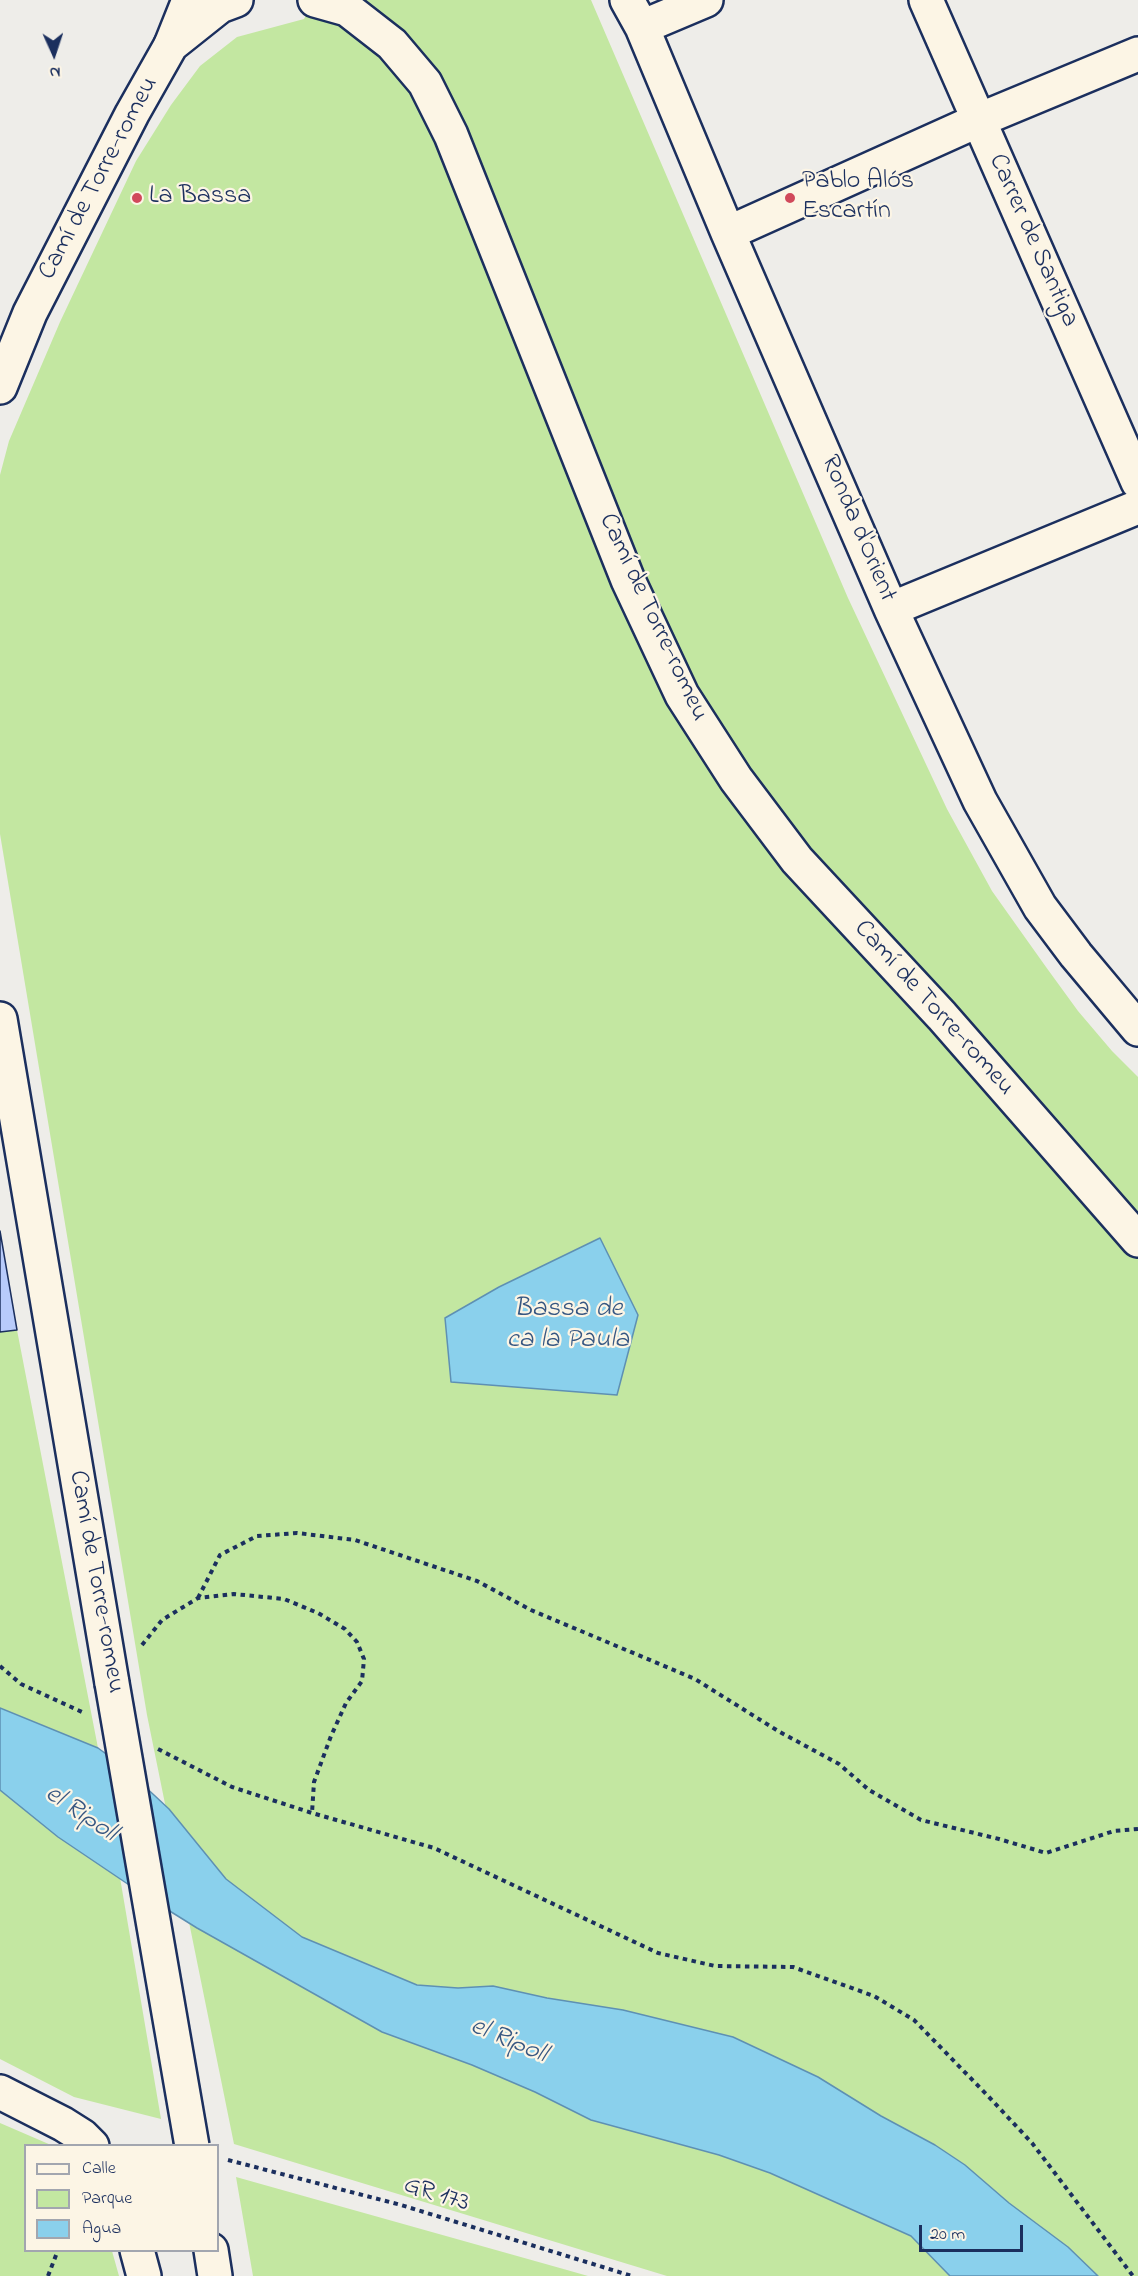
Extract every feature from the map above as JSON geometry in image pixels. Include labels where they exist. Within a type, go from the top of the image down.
[{"type":"street","points":[[171,45],[189,0]]},
{"type":"street","name":"Camí de Torre-romeu","points":[[0,387],[30,313],[132,114],[171,45],[220,6],[236,0]]},
{"type":"street","points":[[635,14],[706,0]]},
{"type":"street","name":"Carrer de Santiga","points":[[926,0],[1138,482]]},
{"type":"street","name":"Camí de Torre-romeu","points":[[334,3],[392,44],[424,83],[451,135],[628,580],[688,705],[736,779],[797,860],[950,1024],[1138,1240]]},
{"type":"street","name":"Ronda d'Orient","points":[[635,14],[891,609],[980,801],[1040,907],[1076,956],[1138,1029]]},
{"type":"street","points":[[728,233],[979,120],[1138,54]]},
{"type":"street","points":[[891,609],[1138,507]]},
{"type":"street","name":"Camí de Torre-romeu","points":[[0,1019],[192,2144]]},
{"type":"street","points":[[0,2092],[63,2124],[91,2144]]},
{"type":"street","points":[[138,2252],[144,2276]]},
{"type":"street","points":[[211,2252],[215,2276]]},
{"type":"path","points":[[198,1598],[220,1555],[257,1536],[297,1533],[355,1540],[477,1581],[531,1610],[695,1680],[778,1731],[839,1764],[869,1790],[921,1820],[954,1826],[1046,1853],[1114,1831],[1138,1829]]},
{"type":"path","points":[[112,1683],[162,1620],[198,1598],[234,1594],[284,1599],[318,1613],[345,1629],[357,1642],[364,1659],[362,1681],[346,1703],[314,1782],[312,1813],[434,1848],[658,1953],[716,1966],[793,1967],[874,1996],[914,2020],[1018,2127],[1133,2276]]},
{"type":"path","name":"GR 173","points":[[228,2160],[401,2205],[632,2276]]},
{"type":"path","points":[[48,2276],[57,2252]]},
{"type":"green space","points":[[314,0],[591,0],[848,598],[947,809],[992,891],[1046,967],[1078,1011],[1138,1077],[1138,2276],[667,2276],[234,2144],[147,1715],[0,834],[0,475],[9,441],[60,322],[136,161],[171,105],[200,66],[237,37],[304,19]]},
{"type":"green space","points":[[17,1330],[98,1748],[161,2119],[74,2097],[0,2059],[0,1332]]},
{"type":"green space","points":[[0,2123],[49,2144],[24,2144],[24,2252],[112,2252],[119,2276],[0,2276]]},
{"type":"green space","points":[[236,2177],[567,2270],[588,2276],[253,2276]]},
{"type":"water","name":"Bassa de ca la Paula","points":[[600,1238],[638,1315],[617,1395],[451,1382],[445,1318],[499,1287]]},
{"type":"water","name":"el Ripoll","points":[[0,1708],[98,1748],[125,1768],[169,1809],[226,1879],[302,1937],[417,1985],[458,1988],[493,1986],[547,1998],[623,2010],[733,2037],[818,2077],[881,2116],[935,2145],[965,2165],[1009,2203],[1068,2247],[1098,2276],[950,2276],[911,2236],[770,2173],[719,2155],[591,2120],[535,2092],[472,2065],[382,2032],[197,1928],[144,1895],[58,1837],[0,1790]]},
{"type":"building","points":[[0,1231],[17,1330],[0,1332]]},
{"type":"place","name":"La Bassa","points":[[137,198]]},
{"type":"place","name":"Pablo Alós Escartín","points":[[790,198]]}]
